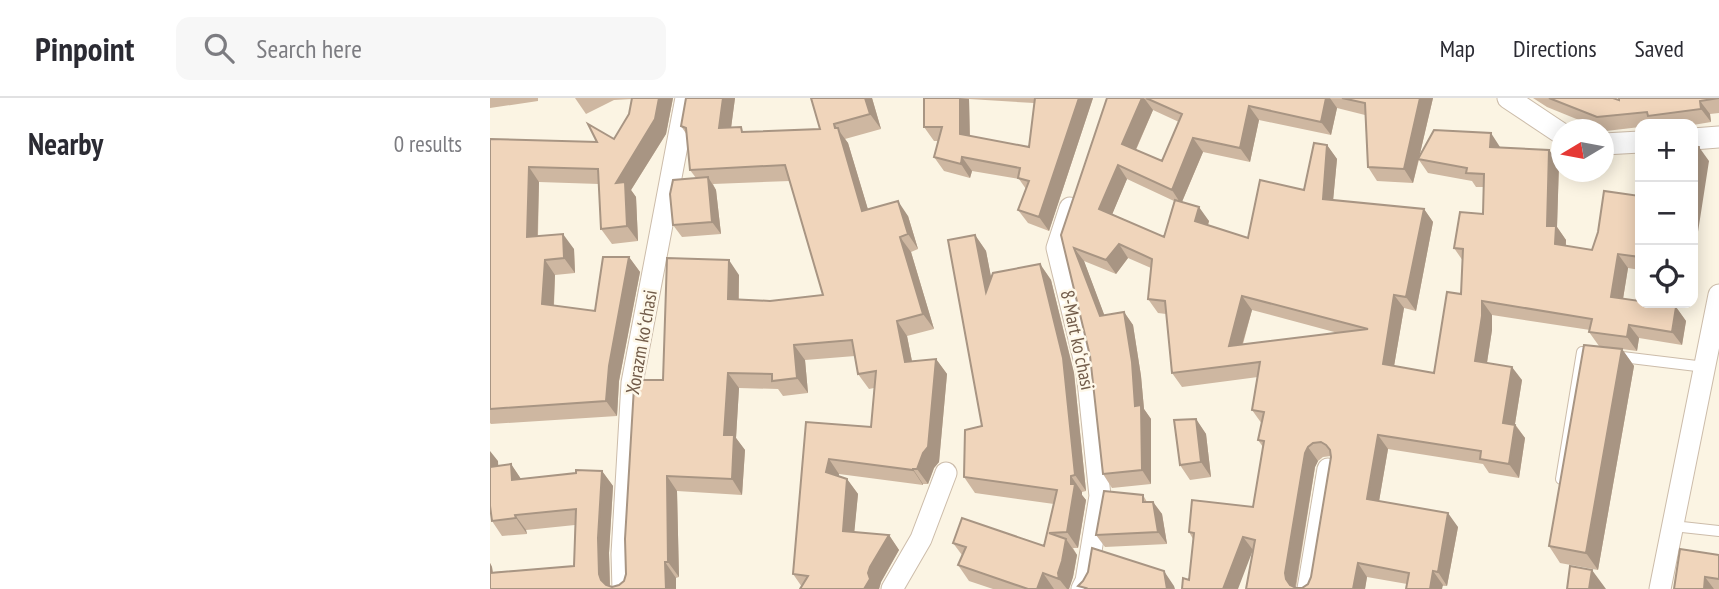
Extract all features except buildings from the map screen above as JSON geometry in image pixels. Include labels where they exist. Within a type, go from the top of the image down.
[{"type":"street","name":"Xorazm koʻchasi","points":[[623,589],[622,554],[632,383],[686,98]]},
{"type":"street","points":[[1508,98],[1551,127]]},
{"type":"street","points":[[1698,139],[1719,137]]},
{"type":"street","points":[[1614,143],[1635,142]]},
{"type":"street","name":"8-Mart koʻchasi","points":[[1078,186],[1057,248],[1087,371],[1100,496],[1086,581],[1082,589]]},
{"type":"street","points":[[1660,589],[1719,295]]},
{"type":"street","points":[[1308,589],[1328,469]]},
{"type":"street","points":[[891,589],[920,539],[946,473]]},
{"type":"lane","points":[[1558,495],[1582,352],[1704,368]]},
{"type":"lane","points":[[1673,526],[1719,531]]}]
